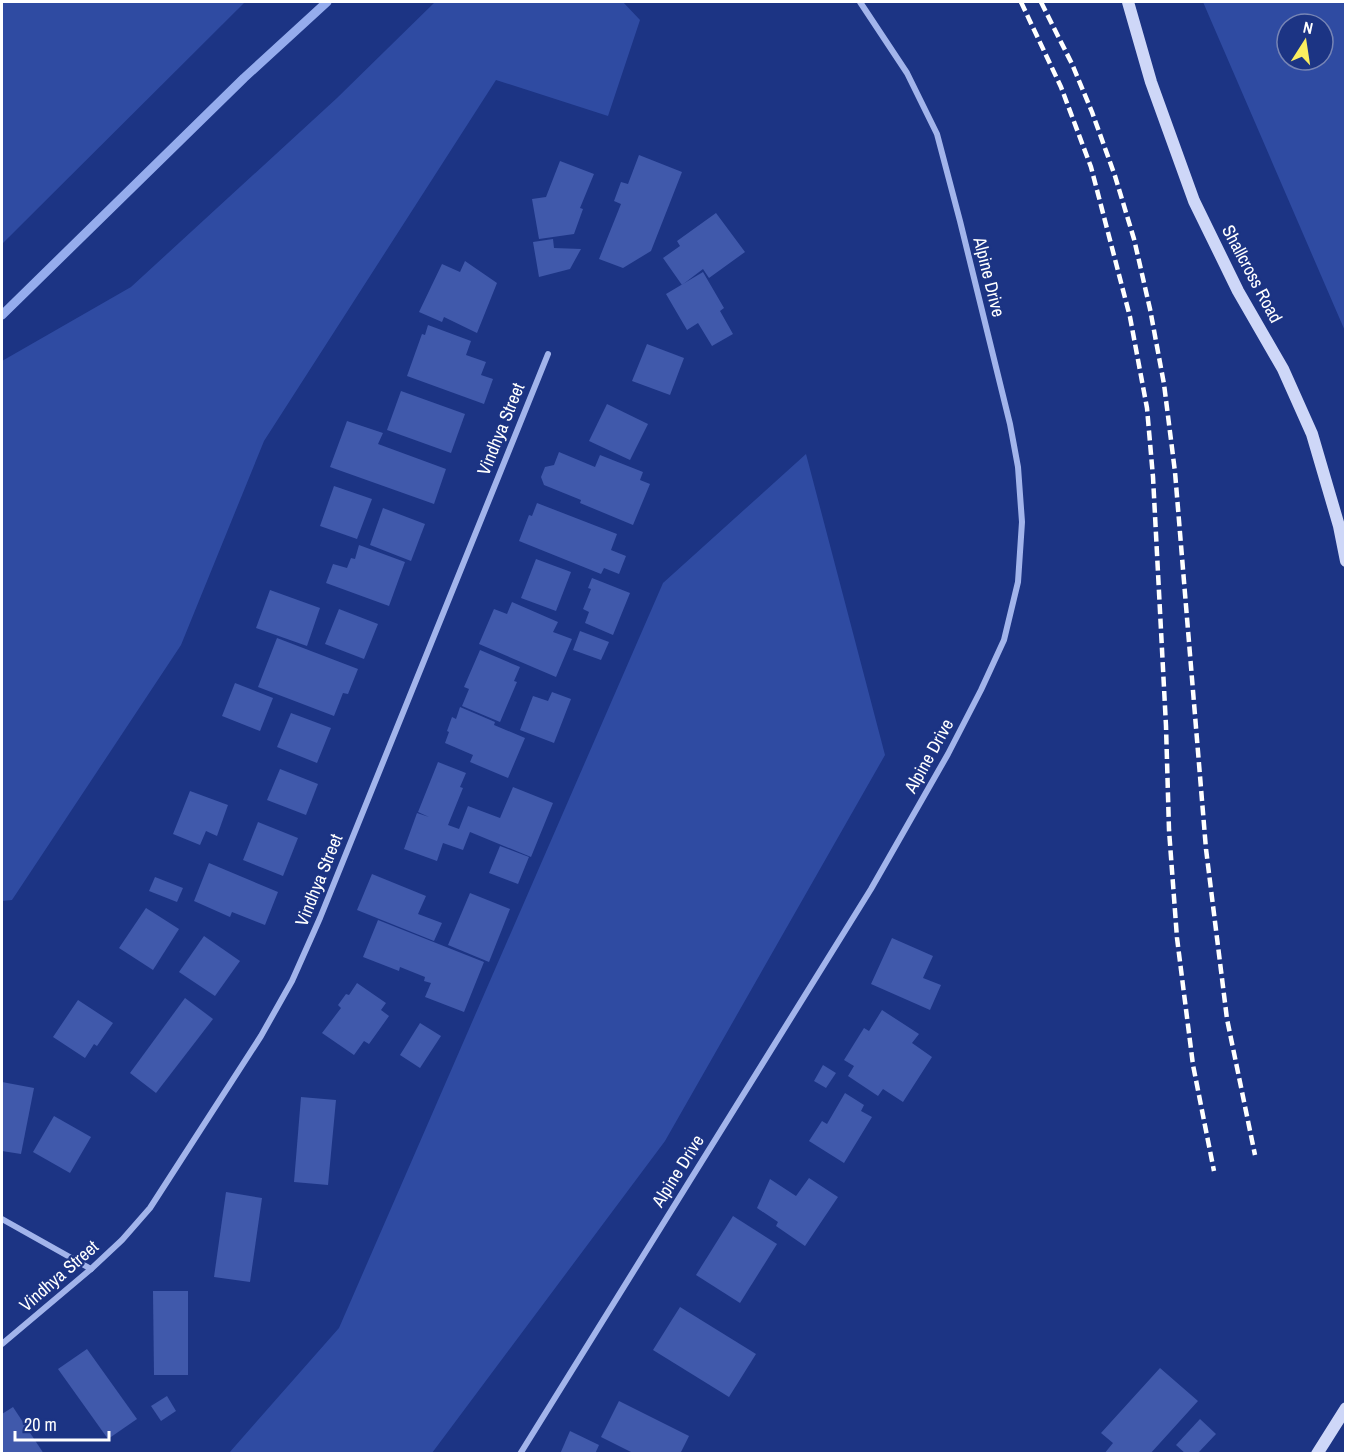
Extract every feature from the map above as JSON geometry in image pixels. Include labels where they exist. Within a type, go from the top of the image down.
[{"type":"street","name":"Alpine Drive","points":[[520,1454],[871,888],[925,795],[981,690],[1004,640],[1018,582],[1022,522],[1018,467],[1010,424],[957,210],[936,134],[907,73],[860,2]]},
{"type":"street","name":"Shallcross Road","points":[[1128,2],[1151,82],[1194,201],[1238,291],[1283,369],[1312,434],[1340,526],[1346,561]]},
{"type":"street","name":"Vindhya Street","points":[[2,1344],[91,1269],[122,1240],[150,1208],[261,1036],[292,981],[325,907],[548,354]]},
{"type":"street","points":[[2,1219],[91,1269]]},
{"type":"street","points":[[1317,1454],[1346,1408]]},
{"type":"shaded area","points":[[2,2],[245,2],[2,244]]},
{"type":"shaded area","points":[[435,2],[623,2],[640,20],[608,116],[496,80],[264,441],[181,645],[12,900],[2,901],[2,361],[131,287],[337,98]]},
{"type":"shaded area","points":[[1203,2],[1345,2],[1345,331]]},
{"type":"shaded area","points":[[806,454],[885,755],[665,1141],[432,1453],[229,1453],[339,1328],[663,583]]},
{"type":"building","points":[[639,155],[682,172],[651,251],[623,268],[599,259],[621,204],[614,201],[621,182],[628,184]]},
{"type":"building","points":[[560,161],[594,174],[580,208],[583,209],[574,234],[539,239],[532,199],[546,197]]},
{"type":"building","points":[[716,213],[745,252],[709,278],[703,269],[682,285],[663,258],[680,246],[677,241]]},
{"type":"building","points":[[553,239],[554,248],[581,249],[570,269],[539,277],[533,242]]},
{"type":"building","points":[[465,261],[497,283],[477,333],[444,317],[442,322],[419,312],[442,264],[460,272]]},
{"type":"building","points":[[703,272],[724,308],[720,311],[733,334],[712,346],[698,323],[687,330],[666,294]]},
{"type":"building","points":[[428,325],[471,341],[466,355],[486,362],[481,375],[493,379],[484,404],[407,376],[422,334],[425,335]]},
{"type":"building","points":[[647,344],[684,358],[670,395],[632,381]]},
{"type":"building","points":[[401,391],[465,414],[451,453],[387,430]]},
{"type":"building","points":[[607,404],[648,424],[630,460],[589,441]]},
{"type":"building","points":[[347,421],[383,433],[378,444],[446,469],[434,504],[330,467]]},
{"type":"building","points":[[559,452],[595,467],[600,455],[643,472],[640,480],[650,484],[633,525],[544,485],[541,477],[545,467],[554,465]]},
{"type":"building","points":[[334,486],[372,499],[357,539],[320,526]]},
{"type":"building","points":[[537,503],[617,534],[611,550],[626,556],[619,574],[604,568],[601,574],[519,541],[529,515],[532,516]]},
{"type":"building","points":[[383,508],[425,524],[411,561],[370,545]]},
{"type":"building","points":[[359,545],[405,562],[389,606],[326,583],[333,564],[347,568],[351,558],[355,559]]},
{"type":"building","points":[[536,559],[571,572],[556,611],[521,598]]},
{"type":"building","points":[[592,578],[630,593],[613,635],[585,623],[589,612],[583,609],[591,589],[588,588]]},
{"type":"building","points":[[270,590],[320,608],[307,646],[256,628]]},
{"type":"building","points":[[512,602],[558,622],[553,632],[572,639],[556,677],[479,644],[494,609],[507,614]]},
{"type":"building","points":[[339,609],[378,624],[364,659],[325,644]]},
{"type":"building","points":[[580,631],[609,642],[601,660],[573,650]]},
{"type":"building","points":[[277,638],[358,669],[348,694],[343,693],[334,716],[258,687]]},
{"type":"building","points":[[480,650],[520,667],[514,681],[517,682],[500,722],[462,706],[469,689],[464,687]]},
{"type":"building","points":[[235,683],[273,698],[260,731],[222,716]]},
{"type":"building","points":[[552,692],[571,699],[554,743],[520,730],[533,696],[548,701]]},
{"type":"building","points":[[460,707],[525,738],[508,778],[470,762],[473,755],[445,743],[452,717],[456,719]]},
{"type":"building","points":[[291,713],[331,728],[317,763],[277,747]]},
{"type":"building","points":[[438,762],[466,773],[460,787],[463,788],[448,825],[459,829],[468,806],[500,818],[513,787],[553,803],[531,857],[470,832],[463,850],[443,843],[437,861],[404,849],[417,813],[429,817],[418,812]]},
{"type":"building","points":[[280,769],[318,784],[306,815],[267,800]]},
{"type":"building","points":[[190,791],[228,805],[217,836],[206,831],[200,845],[173,834]]},
{"type":"building","points":[[258,822],[298,838],[283,876],[243,860]]},
{"type":"building","points":[[500,846],[529,857],[518,884],[489,873]]},
{"type":"building","points":[[209,863],[278,892],[265,925],[232,912],[230,917],[194,901]]},
{"type":"building","points":[[372,874],[426,896],[418,914],[442,923],[434,941],[357,910]]},
{"type":"building","points":[[155,877],[183,888],[177,902],[149,891]]},
{"type":"building","points":[[470,893],[510,909],[489,962],[448,945]]},
{"type":"building","points":[[146,908],[179,929],[153,970],[119,948]]},
{"type":"building","points":[[378,920],[484,962],[464,1012],[425,997],[431,983],[424,981],[425,977],[400,967],[399,971],[363,957]]},
{"type":"building","points":[[204,936],[240,961],[215,996],[179,972]]},
{"type":"building","points":[[892,938],[933,956],[923,978],[941,985],[930,1010],[871,984]]},
{"type":"building","points":[[357,983],[386,1003],[381,1010],[389,1016],[369,1044],[364,1041],[354,1055],[322,1033],[341,1008],[338,1005]]},
{"type":"building","points":[[185,998],[213,1019],[156,1093],[130,1073]]},
{"type":"building","points":[[78,1000],[113,1023],[97,1046],[94,1044],[85,1058],[53,1037]]},
{"type":"building","points":[[882,1010],[919,1034],[912,1043],[932,1057],[903,1102],[883,1089],[878,1096],[848,1076],[854,1066],[844,1060],[864,1028],[869,1031]]},
{"type":"building","points":[[420,1023],[441,1036],[420,1068],[400,1055]]},
{"type":"building","points":[[823,1065],[836,1073],[826,1088],[814,1081]]},
{"type":"building","points":[[2,1082],[34,1088],[21,1154],[2,1151]]},
{"type":"building","points":[[845,1093],[864,1105],[861,1111],[872,1117],[844,1163],[809,1141],[822,1121],[827,1124]]},
{"type":"building","points":[[301,1097],[336,1100],[328,1185],[294,1182]]},
{"type":"building","points":[[54,1116],[91,1137],[70,1173],[33,1152]]},
{"type":"building","points":[[809,1178],[838,1197],[805,1246],[776,1226],[778,1222],[757,1208],[770,1179],[796,1196]]},
{"type":"building","points":[[226,1192],[262,1198],[250,1282],[214,1277]]},
{"type":"building","points":[[733,1216],[777,1244],[740,1303],[696,1275]]},
{"type":"building","points":[[153,1291],[188,1291],[188,1375],[154,1375]]},
{"type":"building","points":[[680,1307],[756,1354],[729,1397],[653,1350]]},
{"type":"building","points":[[87,1349],[137,1419],[108,1439],[58,1369]]},
{"type":"building","points":[[1160,1368],[1198,1401],[1150,1454],[1104,1454],[1113,1443],[1101,1433]]},
{"type":"building","points":[[167,1396],[176,1411],[161,1421],[151,1406]]},
{"type":"building","points":[[619,1401],[689,1436],[680,1454],[635,1454],[601,1437]]},
{"type":"building","points":[[13,1407],[44,1454],[3,1454],[2,1414]]},
{"type":"building","points":[[1200,1419],[1216,1434],[1197,1454],[1186,1454],[1176,1445]]},
{"type":"building","points":[[570,1431],[599,1445],[595,1454],[560,1454]]},
{"type":"waterway","points":[[2,315],[244,78],[327,2]]},
{"type":"railway","points":[[1021,2],[1061,87],[1091,167],[1130,317],[1147,408],[1153,477],[1169,830],[1177,938],[1193,1065],[1214,1171]]},
{"type":"railway","points":[[1041,2],[1072,64],[1115,176],[1134,239],[1164,384],[1175,472],[1206,849],[1227,1019],[1255,1155]]}]
